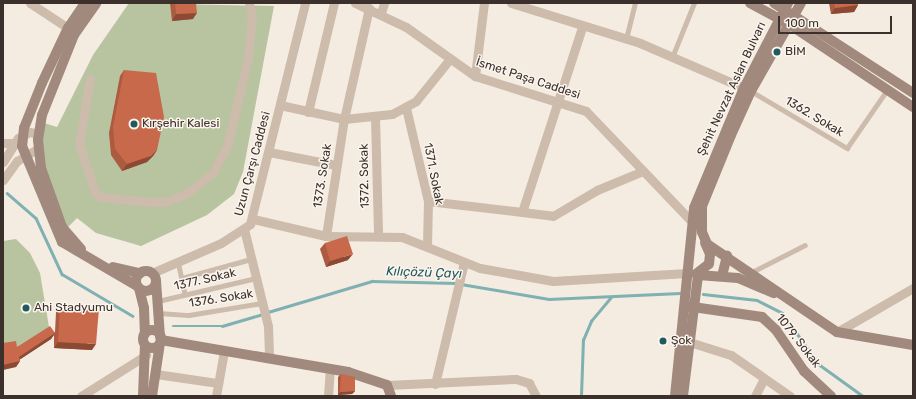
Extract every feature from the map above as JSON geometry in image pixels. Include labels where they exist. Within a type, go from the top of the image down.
[{"type":"main road","points":[[84,3],[68,28],[42,83],[23,135],[26,156],[62,242],[138,287],[150,290],[154,276]]},
{"type":"main road","points":[[96,3],[74,35],[42,115],[39,134],[41,168],[69,239],[110,266],[154,276]]},
{"type":"main road","points":[[750,3],[789,24],[913,107]]},
{"type":"main road","points":[[774,3],[787,6],[794,14],[913,93]]},
{"type":"main road","name":"Şehit Nevzat Aslan Bulvarı","points":[[692,278],[709,264],[707,244],[701,224],[702,206],[747,90],[801,3]]},
{"type":"main road","name":"Şehit Nevzat Aslan Bulvarı","points":[[689,306],[692,278],[691,221],[779,18],[787,6]]},
{"type":"main road","points":[[691,238],[707,244],[742,265],[838,332],[913,345]]},
{"type":"main road","points":[[722,276],[727,256]]},
{"type":"main road","points":[[738,278],[742,265]]},
{"type":"main road","points":[[140,274],[138,287],[146,350],[143,396]]},
{"type":"main road","points":[[152,396],[160,340],[158,301],[154,276]]},
{"type":"main road","points":[[692,278],[722,276],[738,278],[792,301]]},
{"type":"main road","points":[[675,396],[685,340],[689,306]]},
{"type":"main road","name":"1079. Sokak","points":[[689,306],[762,317],[776,330],[804,371],[831,396]]},
{"type":"main road","points":[[145,334],[155,331],[160,340]]},
{"type":"main road","points":[[146,350],[153,348],[160,340]]},
{"type":"main road","points":[[160,340],[330,369],[387,385],[392,396]]},
{"type":"main road","points":[[683,396],[685,340]]},
{"type":"street","points":[[30,3],[68,28]]},
{"type":"street","points":[[90,79],[79,144],[95,192],[100,197],[151,202],[165,202],[186,194],[214,171],[228,143],[248,58],[252,15],[249,3]]},
{"type":"street","name":"Uzun Çarşı Caddesi","points":[[154,276],[178,261],[244,230],[253,219],[305,3]]},
{"type":"street","points":[[308,112],[334,3]]},
{"type":"street","name":"İsmet Paşa Caddesi","points":[[355,3],[381,13],[430,42],[449,60],[475,76],[586,111],[691,221]]},
{"type":"street","points":[[381,13],[384,3]]},
{"type":"street","points":[[475,76],[484,3]]},
{"type":"street","points":[[511,3],[673,55],[747,90]]},
{"type":"street","name":"1373. Sokak","points":[[326,236],[344,119],[369,8]]},
{"type":"street","points":[[522,212],[582,27]]},
{"type":"street","points":[[280,105],[344,119],[375,118],[406,108],[427,90],[449,60]]},
{"type":"street","name":"1371. Sokak","points":[[406,108],[428,201],[427,245]]},
{"type":"street","name":"1372. Sokak","points":[[375,118],[378,234]]},
{"type":"street","points":[[3,162],[15,143],[23,135],[39,134]]},
{"type":"street","points":[[3,142],[15,143]]},
{"type":"street","points":[[3,180],[26,156],[39,148]]},
{"type":"street","points":[[269,152],[336,165]]},
{"type":"street","points":[[428,201],[553,216],[596,190],[643,171]]},
{"type":"street","points":[[253,219],[326,236],[378,234],[427,245],[464,262],[495,272],[554,281],[692,278]]},
{"type":"street","points":[[244,230],[262,303],[269,358]]},
{"type":"street","points":[[435,384],[464,262]]},
{"type":"street","points":[[838,332],[913,288]]},
{"type":"street","points":[[685,340],[731,354],[763,380],[790,396]]},
{"type":"street","points":[[81,396],[146,350]]},
{"type":"street","points":[[216,396],[224,350]]},
{"type":"street","points":[[328,396],[330,369]]},
{"type":"street","points":[[156,374],[218,383]]},
{"type":"street","points":[[387,385],[435,384],[516,379],[529,383],[536,396]]},
{"type":"street","points":[[755,396],[763,380]]},
{"type":"lane","points":[[626,39],[635,3]]},
{"type":"lane","points":[[673,55],[694,3]]},
{"type":"lane","name":"1362. Sokak","points":[[747,90],[847,148],[888,90]]},
{"type":"lane","points":[[752,272],[805,245]]},
{"type":"lane","points":[[182,278],[251,258]]},
{"type":"lane","points":[[178,261],[185,294]]},
{"type":"lane","name":"1377. Sokak","points":[[158,301],[256,278]]},
{"type":"lane","name":"1376. Sokak","points":[[159,313],[189,315],[262,303]]},
{"type":"green space","points":[[129,3],[274,6],[243,172],[234,194],[207,215],[141,246],[96,233],[77,218],[67,228],[45,172],[41,149],[44,123],[57,127],[93,55]]},
{"type":"green space","name":"Ahi Stadyumu","points":[[16,239],[30,253],[40,273],[51,339],[21,359],[16,352],[13,353],[16,367],[3,370],[3,241]]},
{"type":"building","points":[[175,3],[196,3],[197,13],[176,14]]},
{"type":"building","points":[[834,3],[858,3],[858,5],[835,8]]},
{"type":"building","name":"Kırşehir Kalesi","points":[[124,70],[156,73],[164,117],[157,150],[151,156],[127,164],[115,149],[113,127]]},
{"type":"building","points":[[347,236],[353,254],[330,261],[325,243]]},
{"type":"building","points":[[60,305],[99,308],[96,344],[58,342]]},
{"type":"building","points":[[50,326],[55,333],[19,357],[20,361],[3,365],[3,343],[16,341],[17,347]]},
{"type":"building","points":[[341,374],[355,377],[355,391],[340,392]]},
{"type":"waterway","points":[[7,193],[36,218],[62,274],[133,316]]},
{"type":"waterway","name":"Kılıçözü Çayı","points":[[268,312],[372,281],[456,283]]},
{"type":"waterway","name":"Kılıçözü Çayı","points":[[461,284],[549,299],[680,293]]},
{"type":"waterway","name":"Kılıçözü Çayı","points":[[703,294],[757,300],[782,313],[820,365],[863,396]]},
{"type":"waterway","points":[[581,396],[583,340],[591,321],[611,297]]},
{"type":"waterway","name":"Kılıçözü Çayı","points":[[173,326],[222,326],[263,314]]},
{"type":"place","name":"BİM","points":[[777,52]]},
{"type":"place","name":"Kırşehir Kalesi","points":[[134,124]]},
{"type":"place","name":"Ahi Stadyumu","points":[[26,308]]},
{"type":"place","name":"Şok","points":[[663,341]]}]
